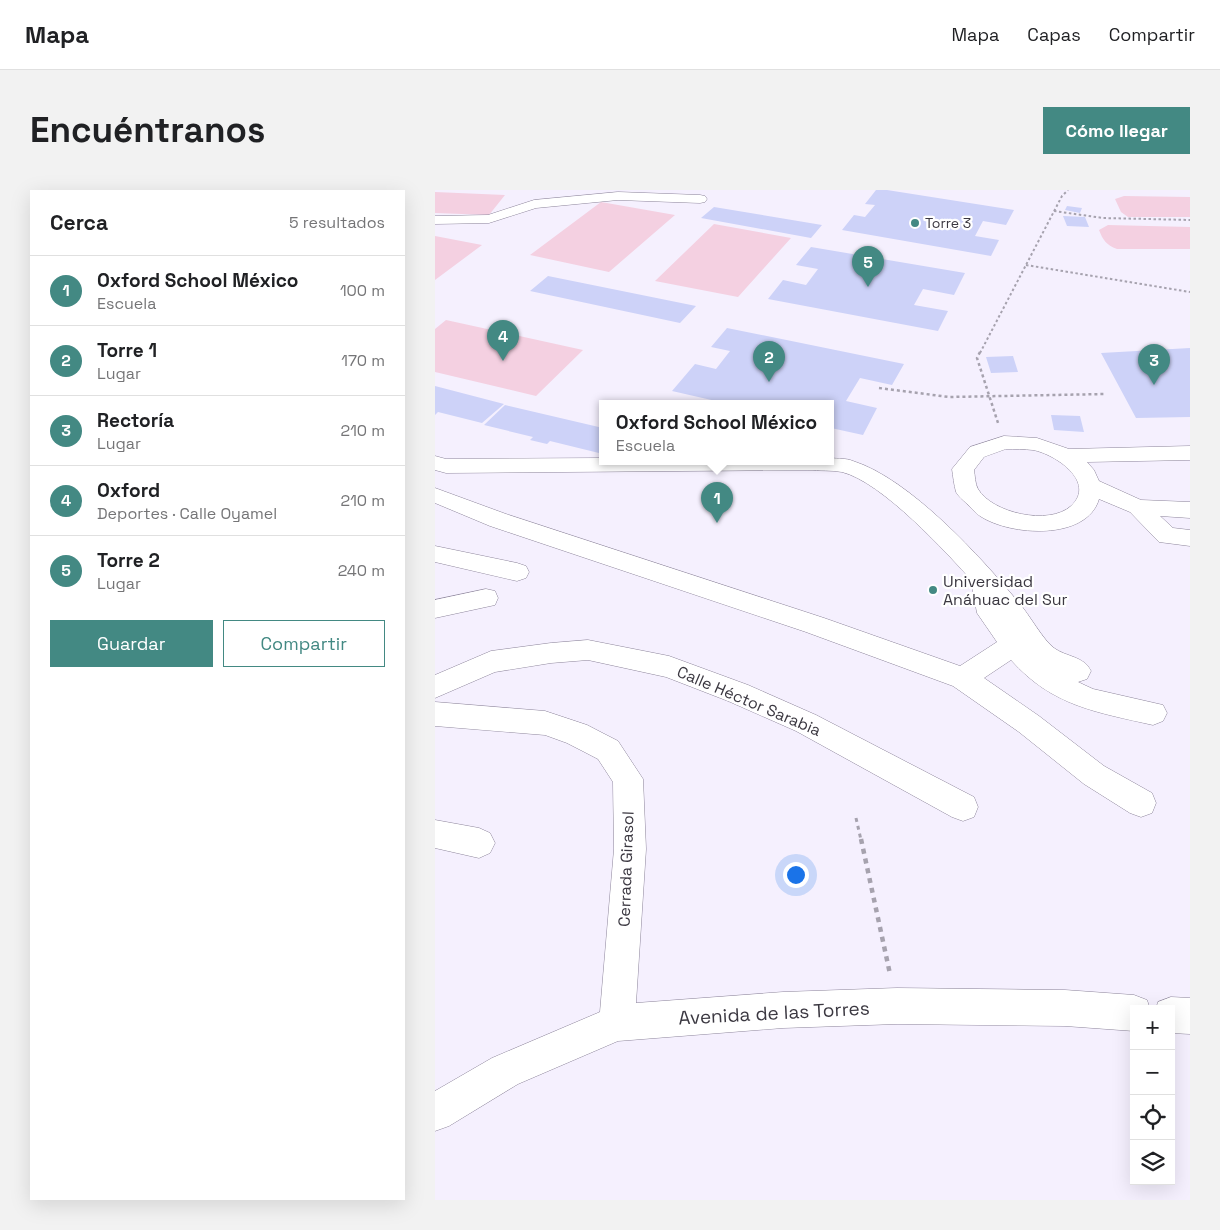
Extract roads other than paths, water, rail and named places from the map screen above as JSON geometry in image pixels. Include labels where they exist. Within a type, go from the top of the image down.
[{"type":"street","points":[[435,220],[489,219],[534,204],[618,196],[700,200]]},
{"type":"street","points":[[1004,442],[1037,444],[1067,456],[1083,470],[1090,486],[1088,501],[1083,507],[1077,513],[1059,521],[1027,522],[1011,520],[988,511],[967,491],[963,469],[977,452],[1004,442]]},
{"type":"street","points":[[1067,456],[1190,453]]},
{"type":"street","points":[[439,468],[660,465]]},
{"type":"street","points":[[834,465],[847,466],[871,477],[911,505],[981,575],[1001,612],[1013,645],[1035,669],[1063,687],[1088,699],[1153,713]]},
{"type":"street","points":[[1090,486],[1138,507],[1167,536],[1190,538]]},
{"type":"street","points":[[435,495],[507,523],[815,624],[963,678],[1029,724],[1094,775],[1141,804]]},
{"type":"street","points":[[1138,507],[1184,505]]},
{"type":"street","points":[[435,554],[517,572]]},
{"type":"street","points":[[435,609],[486,598]]},
{"type":"street","points":[[1001,612],[1044,655],[1077,671]]},
{"type":"street","points":[[963,678],[1013,645]]},
{"type":"street","name":"Calle Héctor Sarabia","points":[[435,687],[491,662],[551,653],[588,650],[669,667],[738,693],[806,723],[963,807]]},
{"type":"street","name":"Cerrada Girasol","points":[[435,714],[545,724],[577,734],[608,750],[628,779],[630,849],[617,1023]]},
{"type":"street","points":[[435,834],[479,843]]},
{"type":"street","name":"Avenida de las Torres","points":[[435,1112],[505,1071],[617,1023],[783,1010],[897,1006],[1065,1008],[1130,1012]]},
{"type":"street","points":[[1175,1015],[1190,1016]]},
{"type":"place","name":"Torre 3","points":[[915,223]]},
{"type":"place","name":"Torre 2","points":[[868,287]]},
{"type":"place","name":"Oxford","points":[[503,361]]},
{"type":"place","name":"Torre 1","points":[[769,382]]},
{"type":"place","name":"Rectoría","points":[[1154,385]]},
{"type":"place","name":"Oxford School México","points":[[717,523]]},
{"type":"place","name":"Universidad Anáhuac del Sur","points":[[933,590]]}]
